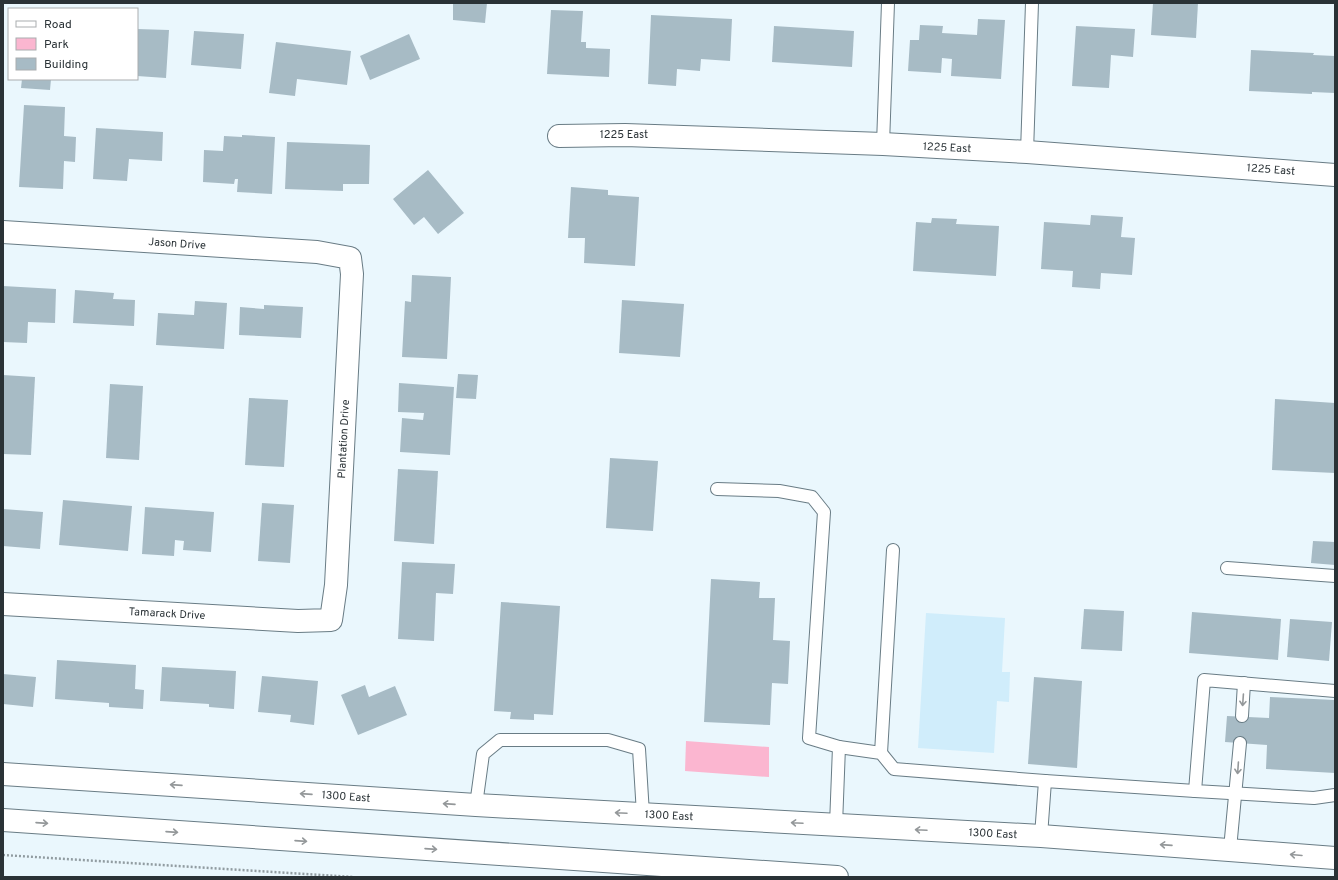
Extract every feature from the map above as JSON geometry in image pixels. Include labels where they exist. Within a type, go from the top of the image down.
[{"type":"main road","name":"1225 East","points":[[559,136],[625,135],[883,144],[1027,152],[1335,175]]},
{"type":"main road","name":"Jason Drive","points":[[3,232],[317,252],[350,258]]},
{"type":"main road","name":"Plantation Drive","points":[[331,620],[336,585],[352,292],[350,258]]},
{"type":"main road","name":"Tamarack Drive","points":[[3,604],[298,621],[331,620]]},
{"type":"main road","name":"1300 East","points":[[3,774],[476,805],[1041,836],[1335,858]]},
{"type":"main road","points":[[3,820],[837,877]]},
{"type":"lane","points":[[883,144],[888,3]]},
{"type":"lane","points":[[1027,152],[1032,3]]},
{"type":"lane","points":[[717,489],[779,491],[812,497],[824,512],[809,738],[839,747],[881,752]]},
{"type":"lane","points":[[893,550],[881,752],[894,770],[1236,794],[1314,798],[1335,795]]},
{"type":"lane","points":[[1227,568],[1335,576]]},
{"type":"lane","points":[[1195,791],[1204,680],[1335,690]]},
{"type":"lane","points":[[1242,716],[1244,683]]},
{"type":"lane","points":[[476,805],[483,754],[500,740],[608,740],[639,749],[642,814]]},
{"type":"lane","points":[[1230,849],[1240,743]]},
{"type":"lane","points":[[836,825],[839,747]]},
{"type":"lane","points":[[1041,836],[1045,781]]},
{"type":"path","points":[[3,855],[354,877]]},
{"type":"shaded area","points":[[926,613],[1005,618],[1002,672],[1010,672],[1009,702],[997,701],[994,753],[918,748]]},
{"type":"green space","points":[[686,741],[769,747],[769,777],[685,771]]},
{"type":"building","points":[[453,3],[487,3],[485,23],[453,20]]},
{"type":"building","points":[[1153,3],[1198,3],[1196,38],[1151,35]]},
{"type":"building","points":[[551,10],[583,11],[581,42],[586,42],[586,48],[610,49],[609,77],[547,74]]},
{"type":"building","points":[[651,15],[732,19],[730,61],[701,59],[700,71],[677,69],[676,86],[648,84]]},
{"type":"building","points":[[978,19],[1005,20],[1001,79],[951,76],[952,59],[942,58],[941,73],[908,71],[910,40],[919,40],[920,25],[943,26],[942,33],[977,35]]},
{"type":"building","points":[[774,26],[854,31],[852,67],[772,62]]},
{"type":"building","points":[[1076,26],[1135,29],[1133,57],[1111,55],[1109,88],[1072,86]]},
{"type":"building","points":[[138,29],[169,30],[166,78],[138,76]]},
{"type":"building","points":[[194,31],[244,34],[241,69],[191,65]]},
{"type":"building","points":[[409,34],[420,59],[370,80],[360,56]]},
{"type":"building","points":[[276,42],[351,51],[347,85],[297,79],[295,96],[269,93]]},
{"type":"building","points":[[1251,50],[1314,53],[1313,55],[1335,56],[1335,93],[1312,92],[1312,94],[1249,91]]},
{"type":"building","points":[[22,80],[51,80],[50,90],[21,88]]},
{"type":"building","points":[[24,105],[65,107],[64,136],[76,137],[75,162],[64,161],[63,189],[19,187]]},
{"type":"building","points":[[96,128],[163,132],[162,161],[129,159],[127,181],[93,179]]},
{"type":"building","points":[[242,135],[275,137],[272,194],[237,192],[238,179],[235,179],[234,184],[203,182],[204,150],[223,151],[224,136],[242,137]]},
{"type":"building","points":[[287,142],[370,145],[369,184],[343,184],[343,191],[285,189]]},
{"type":"building","points":[[428,170],[464,213],[438,234],[424,217],[414,225],[393,199]]},
{"type":"building","points":[[571,187],[608,190],[608,195],[639,197],[635,266],[584,263],[585,238],[568,238]]},
{"type":"building","points":[[1091,215],[1123,217],[1121,237],[1135,238],[1132,275],[1101,273],[1100,289],[1072,287],[1073,271],[1041,269],[1044,222],[1090,225]]},
{"type":"building","points":[[932,218],[957,219],[956,224],[999,226],[996,276],[913,271],[916,222],[931,223]]},
{"type":"building","points":[[412,275],[451,277],[447,359],[402,357],[405,301],[411,302]]},
{"type":"building","points":[[3,286],[56,289],[55,323],[28,322],[27,343],[3,342]]},
{"type":"building","points":[[75,290],[114,293],[113,299],[135,300],[134,326],[73,323]]},
{"type":"building","points":[[622,300],[684,304],[680,357],[619,353]]},
{"type":"building","points":[[195,301],[227,303],[224,349],[156,345],[158,313],[194,315]]},
{"type":"building","points":[[264,305],[303,307],[301,338],[239,335],[240,307],[264,309]]},
{"type":"building","points":[[458,374],[478,375],[476,399],[456,398]]},
{"type":"building","points":[[3,375],[35,377],[31,455],[3,454]]},
{"type":"building","points":[[399,383],[454,387],[450,455],[400,452],[402,418],[423,420],[424,413],[398,412]]},
{"type":"building","points":[[110,384],[143,386],[139,460],[106,458]]},
{"type":"building","points":[[249,398],[288,400],[284,467],[245,465]]},
{"type":"building","points":[[1275,399],[1335,403],[1335,473],[1272,470]]},
{"type":"building","points":[[610,458],[658,461],[653,531],[606,528]]},
{"type":"building","points":[[398,469],[438,471],[434,544],[394,541]]},
{"type":"building","points":[[63,500],[132,506],[128,551],[59,545]]},
{"type":"building","points":[[262,503],[294,505],[290,563],[258,561]]},
{"type":"building","points":[[145,507],[214,512],[211,552],[183,550],[184,541],[175,540],[174,556],[142,554]]},
{"type":"building","points":[[3,509],[43,512],[40,549],[3,546]]},
{"type":"building","points":[[1313,541],[1335,542],[1335,565],[1311,563]]},
{"type":"building","points":[[402,562],[455,564],[453,594],[436,593],[434,641],[398,639]]},
{"type":"building","points":[[711,579],[760,582],[759,598],[775,598],[773,640],[790,641],[788,684],[772,683],[770,725],[704,722]]},
{"type":"building","points":[[501,602],[560,606],[553,715],[534,714],[534,720],[510,719],[511,712],[494,711]]},
{"type":"building","points":[[1084,609],[1124,611],[1122,651],[1081,649]]},
{"type":"building","points":[[1192,612],[1281,619],[1278,660],[1189,653]]},
{"type":"building","points":[[1290,619],[1332,622],[1329,661],[1287,657]]},
{"type":"building","points":[[57,660],[136,665],[135,689],[144,690],[143,709],[109,707],[109,703],[55,699]]},
{"type":"building","points":[[162,667],[236,671],[234,709],[209,707],[209,704],[160,701]]},
{"type":"building","points":[[3,674],[36,677],[33,707],[3,704]]},
{"type":"building","points":[[262,676],[318,681],[314,725],[290,722],[291,715],[258,712]]},
{"type":"building","points":[[1034,677],[1082,681],[1077,768],[1028,764]]},
{"type":"building","points":[[365,685],[369,697],[395,686],[407,715],[358,735],[341,695]]},
{"type":"building","points":[[1270,697],[1335,700],[1335,773],[1266,769],[1267,745],[1225,742],[1227,716],[1269,718]]}]
